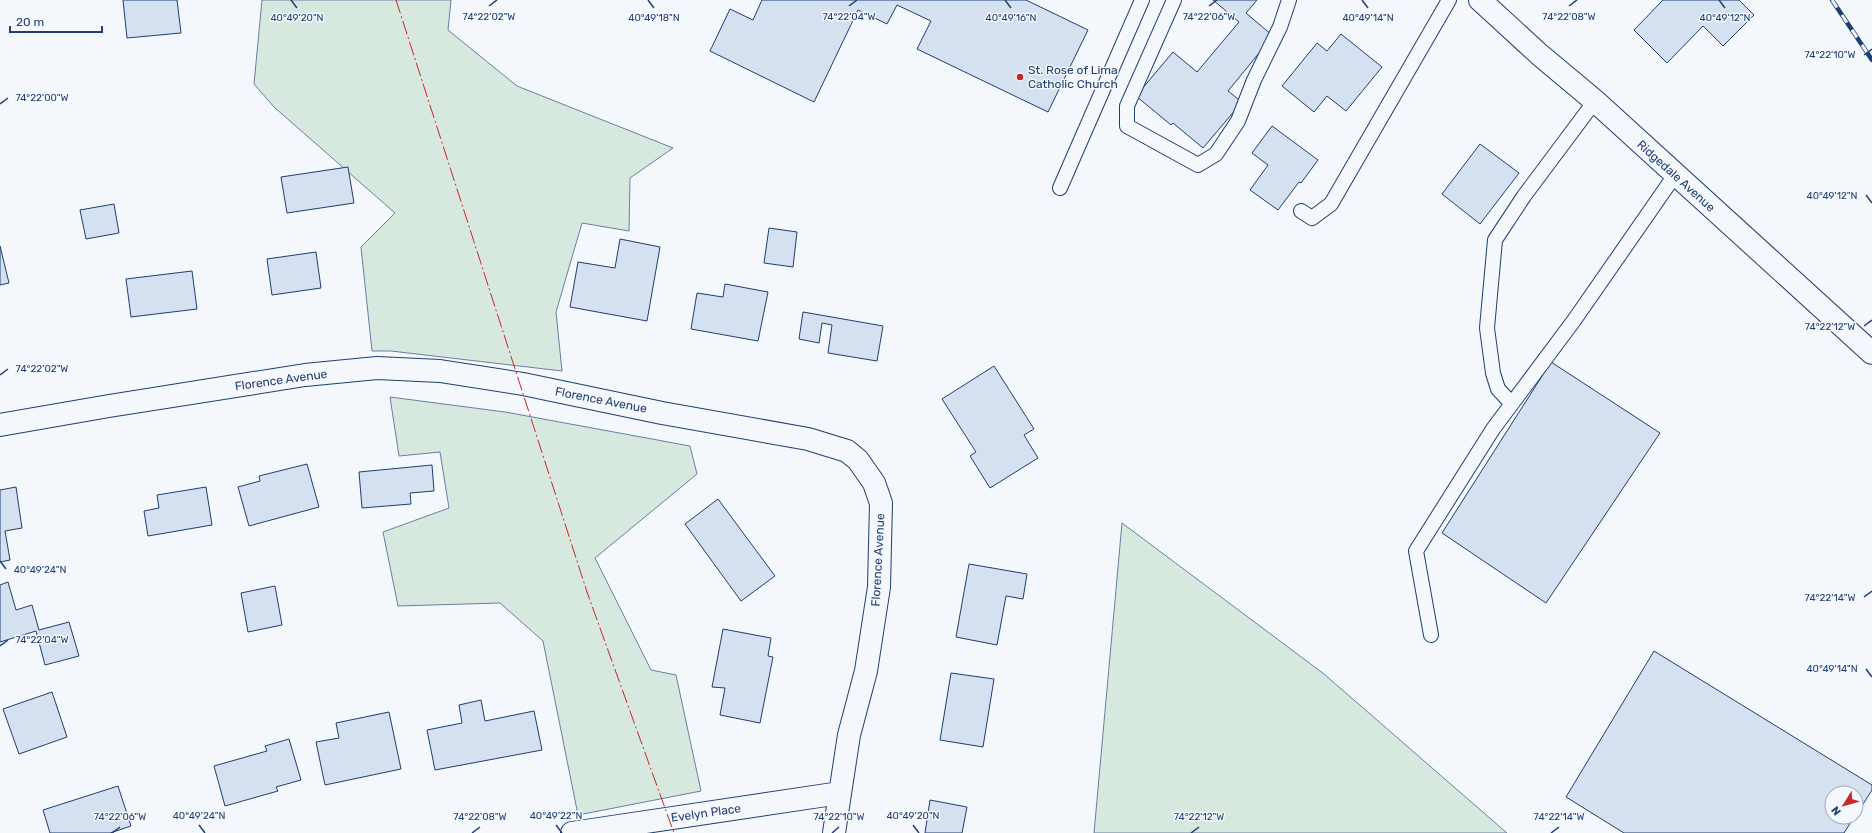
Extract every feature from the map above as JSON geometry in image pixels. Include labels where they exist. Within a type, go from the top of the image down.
[{"type":"street","name":"Ridgedale Avenue","points":[[1480,0],[1540,55],[1595,101],[1872,353]]},
{"type":"street","name":"Florence Avenue","points":[[0,425],[305,375],[377,368],[440,371],[523,384],[808,439],[847,451],[858,460],[874,483],[881,503],[879,587],[866,671],[848,736],[834,833]]},
{"type":"street","name":"Evelyn Place","points":[[572,833],[840,793]]},
{"type":"lane","points":[[1060,188],[1142,0]]},
{"type":"lane","points":[[1174,0],[1127,106],[1127,126],[1198,165],[1216,154],[1238,121],[1254,80],[1280,27],[1289,0]]},
{"type":"lane","points":[[1301,211],[1312,218],[1331,204],[1449,0]]},
{"type":"lane","points":[[1512,404],[1498,389],[1493,373],[1487,328],[1495,240],[1524,196],[1595,101]]},
{"type":"lane","points":[[1431,635],[1416,551],[1493,429],[1575,319],[1675,175]]},
{"type":"shaded area","points":[[262,0],[451,0],[448,30],[517,86],[673,148],[630,178],[629,231],[582,223],[556,312],[562,371],[391,351],[372,351],[361,247],[395,213],[274,107],[254,84]]},
{"type":"shaded area","points":[[390,397],[505,412],[690,446],[697,474],[595,558],[651,670],[676,675],[701,791],[578,815],[543,641],[500,603],[398,606],[383,532],[449,508],[440,452],[399,456]]},
{"type":"shaded area","points":[[1122,523],[1324,674],[1507,833],[1094,833]]},
{"type":"building","points":[[123,0],[177,0],[181,33],[127,38]]},
{"type":"building","name":"St. Rose of Lima Catholic Church","points":[[762,0],[1026,0],[1088,30],[1048,112],[917,49],[931,21],[897,5],[887,24],[858,10],[814,102],[710,51],[730,9],[753,20]]},
{"type":"building","points":[[1213,0],[1257,0],[1246,13],[1273,36],[1228,91],[1242,102],[1203,148],[1173,123],[1171,125],[1136,96],[1173,52],[1197,72],[1239,22]]},
{"type":"building","points":[[1663,0],[1739,0],[1754,15],[1723,46],[1703,26],[1667,63],[1634,30]]},
{"type":"building","points":[[1341,34],[1382,67],[1346,111],[1327,96],[1314,112],[1282,86],[1317,43],[1327,51]]},
{"type":"building","points":[[1272,126],[1318,160],[1278,210],[1250,190],[1268,165],[1252,153]]},
{"type":"building","points":[[1480,144],[1519,173],[1480,224],[1442,194]]},
{"type":"building","points":[[348,167],[354,203],[287,213],[281,177]]},
{"type":"building","points":[[114,204],[119,233],[86,239],[80,210]]},
{"type":"building","points":[[769,228],[797,232],[793,267],[764,263]]},
{"type":"building","points":[[620,239],[660,247],[647,321],[570,307],[578,262],[615,268]]},
{"type":"building","points":[[0,246],[9,283],[0,285]]},
{"type":"building","points":[[316,252],[321,288],[272,295],[267,259]]},
{"type":"building","points":[[192,271],[197,309],[131,317],[126,279]]},
{"type":"building","points":[[725,284],[768,292],[758,341],[691,329],[697,293],[723,297]]},
{"type":"building","points":[[803,312],[883,326],[877,361],[828,353],[832,325],[822,323],[819,343],[799,339]]},
{"type":"building","points":[[1551,362],[1660,433],[1546,603],[1442,533]]},
{"type":"building","points":[[994,366],[1034,429],[1024,435],[1038,458],[990,488],[970,456],[976,452],[942,399]]},
{"type":"building","points":[[307,464],[319,507],[249,526],[238,487],[260,481],[259,476]]},
{"type":"building","points":[[432,465],[434,491],[410,493],[411,504],[362,508],[359,472]]},
{"type":"building","points":[[16,487],[22,528],[5,531],[10,560],[0,562],[0,490]]},
{"type":"building","points":[[206,487],[212,525],[148,536],[144,511],[159,508],[157,495]]},
{"type":"building","points":[[718,499],[775,576],[741,601],[685,524]]},
{"type":"building","points":[[969,564],[1027,574],[1023,599],[1006,596],[997,645],[956,637]]},
{"type":"building","points":[[8,582],[16,610],[32,605],[39,630],[69,622],[79,656],[45,665],[36,631],[0,642],[0,585]]},
{"type":"building","points":[[275,586],[282,625],[248,632],[241,593]]},
{"type":"building","points":[[723,629],[771,638],[768,656],[773,657],[760,723],[720,715],[725,688],[712,687]]},
{"type":"building","points":[[1654,651],[1872,785],[1872,790],[1864,802],[1864,785],[1824,785],[1824,825],[1849,825],[1844,833],[1624,833],[1566,797]]},
{"type":"building","points":[[951,673],[994,679],[983,747],[940,740]]},
{"type":"building","points":[[52,692],[67,737],[19,754],[3,709]]},
{"type":"building","points":[[481,700],[485,721],[534,711],[542,750],[435,770],[427,730],[462,723],[459,705]]},
{"type":"building","points":[[389,712],[401,769],[325,785],[316,742],[339,738],[336,723]]},
{"type":"building","points":[[289,739],[301,780],[276,787],[278,791],[225,806],[214,766],[267,751],[265,746]]},
{"type":"building","points":[[118,786],[131,826],[110,833],[50,833],[43,810]]},
{"type":"building","points":[[930,800],[967,807],[962,833],[925,833]]},
{"type":"railway","points":[[1832,0],[1872,60]]},
{"type":"power","points":[[396,0],[587,592],[674,833]]},
{"type":"place","name":"St. Rose of Lima Catholic Church","points":[[1020,77]]}]
